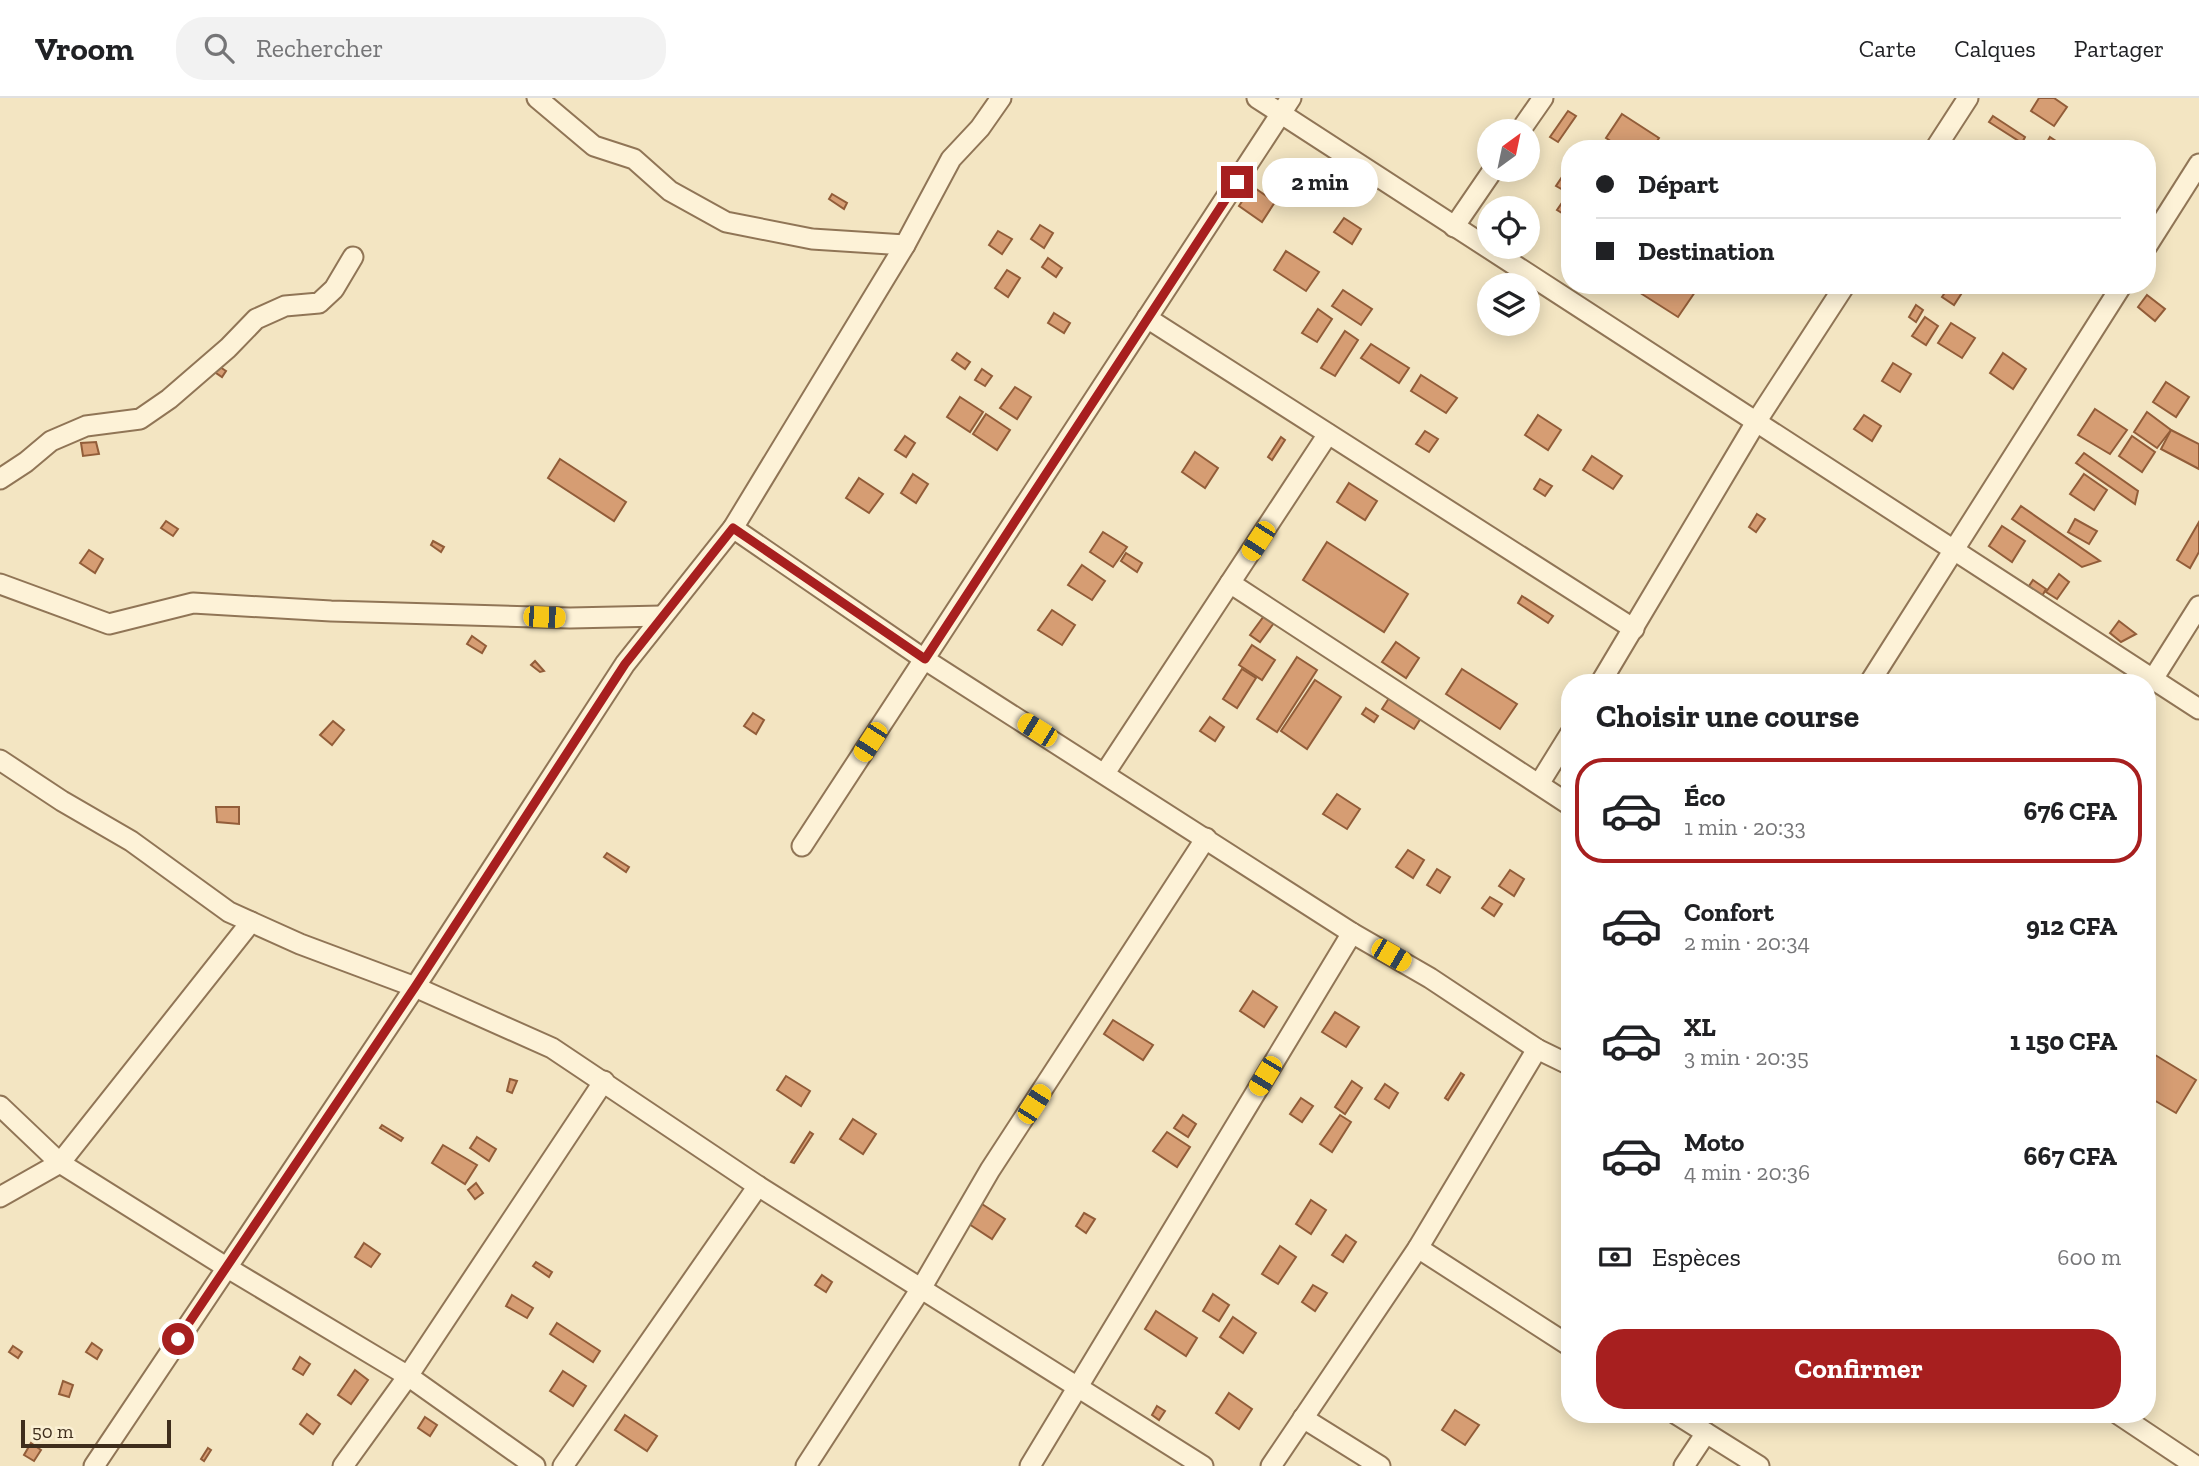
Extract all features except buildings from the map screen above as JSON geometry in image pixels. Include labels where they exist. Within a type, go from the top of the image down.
[{"type":"street","points":[[537,98],[594,146],[634,159],[670,191],[726,222],[812,239],[905,245]]},
{"type":"street","points":[[94,1466],[415,987],[625,664],[733,528],[905,245],[951,159],[980,128],[1000,98]]},
{"type":"street","points":[[1257,98],[1287,106],[1454,227],[2145,674]]},
{"type":"street","points":[[1528,119],[1543,98]]},
{"type":"street","points":[[1941,140],[1969,98]]},
{"type":"street","points":[[802,846],[1287,106]]},
{"type":"street","points":[[2156,232],[2199,164]]},
{"type":"street","points":[[1454,227],[1485,182]]},
{"type":"street","points":[[0,479],[51,441],[74,431],[86,426],[139,419],[169,399],[256,320],[285,306],[319,303],[334,289],[353,257]]},
{"type":"street","points":[[1606,674],[1756,422],[1839,294]]},
{"type":"street","points":[[1875,674],[2116,294]]},
{"type":"street","points":[[1147,318],[1634,629]]},
{"type":"street","points":[[1105,774],[1328,434]]},
{"type":"street","points":[[733,528],[925,659],[1352,933],[1430,978],[1537,1049],[1561,1061]]},
{"type":"street","points":[[1230,583],[1561,799]]},
{"type":"street","points":[[0,584],[109,624],[193,603],[331,611],[544,617],[662,616]]},
{"type":"street","points":[[2156,674],[2199,606]]},
{"type":"street","points":[[2156,681],[2199,709]]},
{"type":"street","points":[[1539,783],[1561,748]]},
{"type":"street","points":[[0,760],[62,802],[131,841],[229,912],[300,944],[415,987],[552,1048],[758,1186],[1203,1466]]},
{"type":"street","points":[[806,1466],[922,1287],[990,1170],[1206,838]]},
{"type":"street","points":[[0,1196],[60,1163],[251,922]]},
{"type":"street","points":[[1030,1466],[1352,933]]},
{"type":"street","points":[[1271,1466],[1418,1248],[1537,1049]]},
{"type":"street","points":[[343,1466],[408,1376],[604,1082]]},
{"type":"street","points":[[0,1106],[60,1163],[408,1376],[535,1466]]},
{"type":"street","points":[[563,1466],[758,1186]]},
{"type":"street","points":[[1418,1248],[1561,1340]]},
{"type":"street","points":[[1303,1418],[1380,1466]]},
{"type":"street","points":[[1690,1423],[1759,1466]]},
{"type":"street","points":[[2133,1423],[2191,1459]]},
{"type":"street","points":[[1684,1466],[1706,1433]]},
{"type":"route","points":[[178,1339],[415,987],[625,664],[733,528],[925,659],[1237,182]]}]
